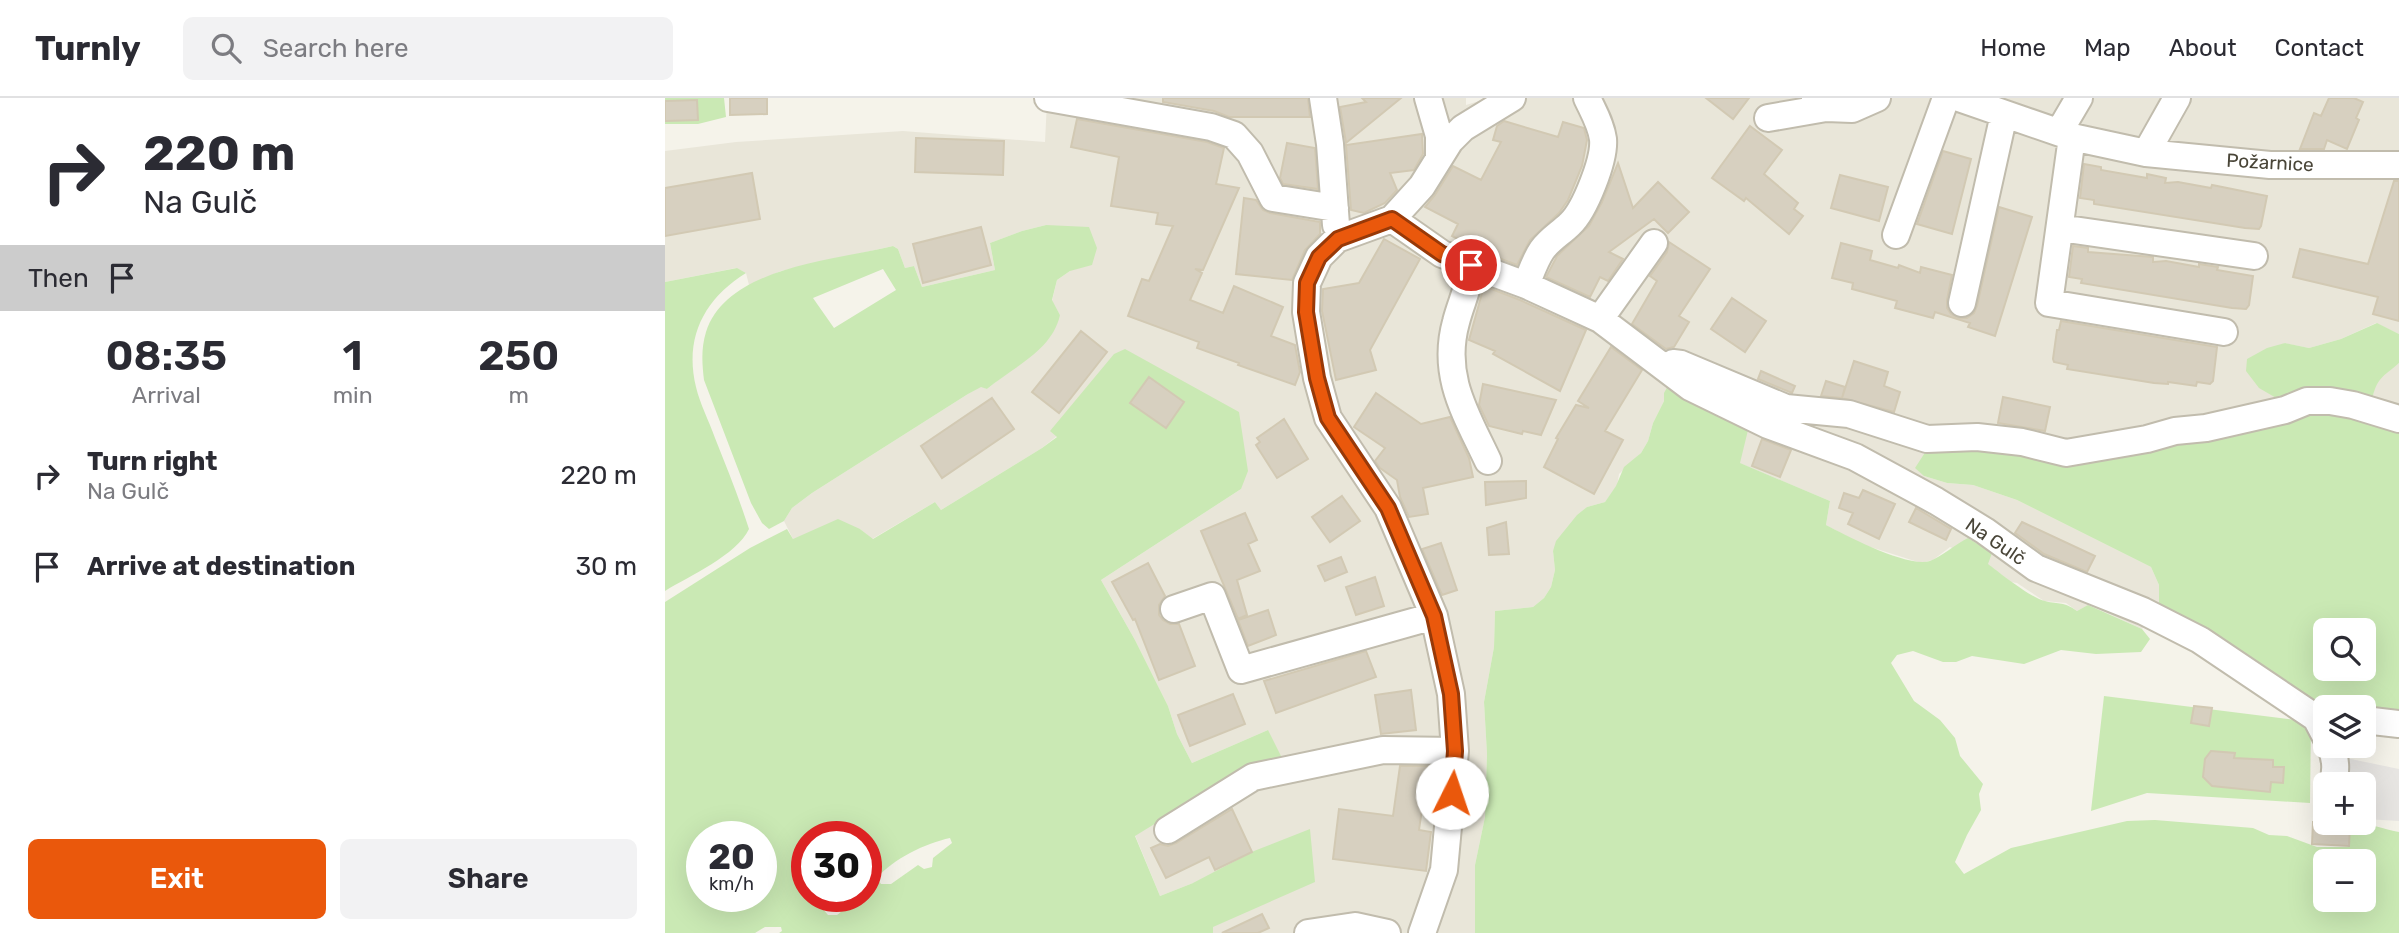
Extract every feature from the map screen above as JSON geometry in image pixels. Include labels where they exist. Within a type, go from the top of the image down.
[{"type":"street","points":[[1048,98],[1211,128],[1234,135],[1250,153],[1273,198],[1335,208]]},
{"type":"street","points":[[1323,98],[1338,239]]},
{"type":"street","points":[[1428,98],[1440,136],[1439,158]]},
{"type":"street","points":[[1422,933],[1444,870],[1455,751],[1451,694],[1434,616],[1388,508],[1328,418],[1317,378],[1306,312],[1307,283],[1319,257],[1338,239],[1392,219],[1422,186],[1450,141],[1463,128],[1512,98]]},
{"type":"street","points":[[1525,285],[1540,253],[1552,238],[1571,224],[1584,206],[1596,176],[1603,141],[1597,117],[1587,98]]},
{"type":"street","points":[[1768,118],[1821,103],[1852,109],[1877,98]]},
{"type":"street","points":[[1896,235],[1946,98]]},
{"type":"street","points":[[2080,98],[2066,134],[2060,228],[2049,303],[2224,332]]},
{"type":"street","points":[[2146,153],[2177,98]]},
{"type":"street","points":[[1962,303],[1983,104]]},
{"type":"street","name":"Požarnice","points":[[1983,104],[2066,134],[2146,153],[2270,165],[2397,162]]},
{"type":"street","name":"Na Gulč","points":[[1392,219],[1442,254],[1525,285],[1600,319],[1690,387],[1768,425],[1855,457],[1985,531],[2036,568],[2143,611],[2200,640],[2313,718]]},
{"type":"street","points":[[2060,228],[2254,256]]},
{"type":"street","points":[[1600,319],[1654,243]]},
{"type":"street","points":[[1471,265],[1470,282],[1455,324],[1450,362],[1455,390],[1488,461]]},
{"type":"street","name":"Na Gulč","points":[[1654,360],[1681,364],[1786,408],[1849,414],[1927,439],[1977,437],[2022,442],[2066,453],[2147,439],[2175,431],[2206,428],[2275,412],[2307,401],[2353,405],[2399,419]]},
{"type":"street","points":[[1174,609],[1212,596],[1241,670],[1434,616]]},
{"type":"street","points":[[2376,721],[2399,724]]},
{"type":"street","points":[[1168,831],[1253,777],[1383,750],[1455,751]]},
{"type":"street","points":[[1308,933],[1355,926],[1387,933]]},
{"type":"shaded area","points":[[1083,98],[1466,98],[1466,105],[1489,98],[2399,98],[2399,334],[2376,323],[2341,339],[2309,348],[2284,343],[2283,402],[1924,476],[1947,483],[1973,485],[2017,500],[2151,567],[2159,585],[2159,606],[2142,629],[2089,605],[2077,611],[2066,603],[2044,601],[1987,564],[1950,547],[1933,560],[1921,563],[1861,544],[1826,525],[1830,501],[1739,463],[1664,401],[1648,441],[1641,453],[1619,474],[1617,486],[1605,502],[1587,507],[1553,551],[1555,570],[1551,587],[1544,598],[1533,607],[1495,611],[1494,647],[1484,702],[1487,754],[1485,817],[1475,865],[1475,933],[1213,933],[1193,883],[1160,896],[1135,835],[1231,777],[1268,730],[1192,763],[1177,734],[1168,706],[1101,580],[1241,489],[1051,431],[1057,436],[1042,448],[941,510],[935,502],[872,539],[860,529],[793,539],[784,521],[792,508],[812,493],[981,386],[987,389],[1007,373],[1060,315],[1052,301],[1057,280],[1070,271],[1046,225],[990,243],[995,270],[922,287],[914,266],[905,268],[898,249],[893,246],[781,271],[749,285],[746,273],[736,268],[665,282],[665,151],[736,142],[903,131],[1045,142],[1047,102]]},
{"type":"shaded area","points":[[2399,363],[2399,430],[2372,400],[2375,385],[2382,375]]},
{"type":"shaded area","points":[[2346,758],[2399,769],[2399,821],[2376,820],[2376,772],[2343,772]]},
{"type":"green space","points":[[665,98],[724,98],[726,117],[698,124],[665,124]]},
{"type":"green space","points":[[1046,225],[1089,227],[1097,248],[1092,265],[1070,271],[1057,280],[1052,300],[1060,315],[1049,339],[987,389],[981,387],[968,394],[812,493],[792,508],[784,521],[769,529],[762,523],[751,503],[704,380],[704,338],[718,310],[736,293],[760,279],[815,262],[893,246],[898,249],[905,268],[914,266],[922,287],[995,270],[990,243]],"holes":[[[883,269],[896,290],[834,328],[813,298]]]},
{"type":"green space","points":[[737,268],[746,273],[719,295],[701,321],[695,336],[693,369],[700,400],[749,529],[734,548],[665,591],[665,282]]},
{"type":"green space","points":[[2377,323],[2399,334],[2399,363],[2379,382],[2372,400],[2283,402],[2259,388],[2246,371],[2247,359],[2267,348],[2285,343],[2309,348],[2341,339]]},
{"type":"green space","points":[[1125,349],[1239,412],[1248,471],[1241,489],[1101,580],[1168,706],[1177,734],[1192,763],[1268,730],[1284,762],[1231,777],[1135,836],[1160,896],[1193,883],[1254,851],[1310,829],[1315,882],[1213,927],[1213,933],[779,933],[782,931],[781,927],[765,927],[755,933],[665,933],[665,602],[750,548],[787,529],[793,539],[838,519],[860,529],[873,539],[935,502],[941,510],[1057,437],[1050,431],[1114,354]]},
{"type":"green space","points":[[1669,384],[1749,426],[1740,463],[1830,501],[1826,525],[1862,543],[1893,556],[1920,562],[1934,559],[1968,538],[1992,553],[1988,564],[2032,595],[2045,601],[2065,604],[2077,611],[2088,605],[2142,629],[2150,639],[2141,652],[2096,654],[2061,650],[2024,664],[1972,656],[1956,662],[1943,662],[1913,651],[1897,655],[1891,663],[1914,701],[1940,720],[1955,738],[1960,756],[1983,784],[1979,794],[1981,810],[1955,862],[1964,874],[2011,848],[2127,821],[2155,820],[2253,828],[2269,835],[2287,836],[2317,847],[2348,847],[2349,835],[2376,835],[2376,827],[2399,832],[2399,933],[1475,933],[1475,865],[1485,817],[1487,754],[1484,702],[1494,647],[1495,611],[1533,607],[1544,598],[1551,587],[1555,570],[1553,551],[1556,541],[1587,507],[1605,502],[1624,467],[1641,453],[1664,401],[1664,393]]},
{"type":"green space","points":[[2308,406],[2399,430],[2399,715],[2376,713],[2376,695],[2313,695],[2313,702],[2159,606],[2159,585],[2151,567],[2017,500],[1973,485],[1947,483],[1924,476],[1915,468],[1926,451],[1979,449],[2018,452]]},
{"type":"green space","points":[[2104,696],[2311,722],[2310,803],[2147,793],[2091,811]],"holes":[[[2211,751],[2235,753],[2234,758],[2273,760],[2273,767],[2284,768],[2283,783],[2271,782],[2270,792],[2212,786],[2203,777],[2205,759]]]},
{"type":"building","points":[[730,98],[767,98],[767,114],[730,115]]},
{"type":"building","points":[[1163,98],[1308,98],[1310,117],[1229,117],[1214,111],[1163,102]]},
{"type":"building","points":[[1362,98],[1401,98],[1346,143],[1340,107],[1366,102]]},
{"type":"building","points":[[1706,98],[1749,98],[1733,119]]},
{"type":"building","points":[[2329,98],[2354,98],[2363,102],[2347,149],[2327,140],[2324,149],[2300,149],[2314,113],[2321,116]]},
{"type":"building","points":[[697,100],[698,120],[665,121],[665,101]]},
{"type":"building","points":[[1077,119],[1207,142],[1224,148],[1216,184],[1239,188],[1203,270],[1195,269],[1202,273],[1190,300],[1223,313],[1234,286],[1283,307],[1271,336],[1295,345],[1300,372],[1295,385],[1238,365],[1239,363],[1197,348],[1199,342],[1128,316],[1142,279],[1149,281],[1173,226],[1156,224],[1158,213],[1111,206],[1119,157],[1071,147]]},
{"type":"building","points":[[1504,121],[1558,137],[1563,122],[1584,128],[1587,140],[1582,166],[1568,200],[1559,213],[1530,240],[1517,265],[1452,236],[1458,224],[1425,207],[1453,166],[1481,180],[1501,142],[1493,140],[1497,126]]},
{"type":"building","points":[[1750,126],[1782,150],[1764,174],[1798,203],[1794,209],[1803,216],[1789,234],[1746,198],[1744,201],[1712,178]]},
{"type":"building","points":[[1422,134],[1423,154],[1414,170],[1390,173],[1397,190],[1385,203],[1364,213],[1351,210],[1346,145]]},
{"type":"building","points":[[916,138],[1004,141],[1003,175],[915,172]]},
{"type":"building","points":[[1287,143],[1315,148],[1318,189],[1283,184],[1280,178]]},
{"type":"building","points":[[1943,151],[1971,159],[1952,234],[1917,224]]},
{"type":"building","points":[[1618,163],[1633,208],[1658,182],[1689,212],[1668,233],[1654,219],[1609,252],[1623,259],[1608,281],[1600,277],[1590,297],[1546,277],[1557,256],[1589,226]]},
{"type":"building","points":[[2084,164],[2101,167],[2101,170],[2147,178],[2147,174],[2166,178],[2165,183],[2178,182],[2211,188],[2212,185],[2267,196],[2261,226],[2259,229],[2245,228],[2094,204],[2094,200],[2080,198]]},
{"type":"building","points":[[752,173],[760,219],[665,236],[665,188]]},
{"type":"building","points":[[1840,175],[1888,187],[1879,221],[1831,208]]},
{"type":"building","points":[[2394,181],[2399,181],[2399,321],[2373,314],[2378,297],[2293,277],[2300,249],[2368,264]]},
{"type":"building","points":[[1244,198],[1256,200],[1263,210],[1270,213],[1320,222],[1320,234],[1305,250],[1292,280],[1236,274]]},
{"type":"building","points":[[1999,207],[2032,217],[1995,336],[1968,327],[1970,323],[1935,312],[1933,318],[1895,308],[1897,301],[1852,289],[1853,283],[1832,278],[1841,243],[1872,251],[1870,260],[1898,268],[1899,265],[1920,273],[1921,267],[1952,275],[1947,308],[1958,318],[1967,318],[1974,313],[1977,306]]},
{"type":"building","points":[[981,227],[991,265],[923,283],[913,244]]},
{"type":"building","points":[[1384,239],[1420,259],[1370,350],[1376,370],[1336,380],[1322,311],[1323,289],[1359,283]]},
{"type":"building","points":[[1669,242],[1710,269],[1679,316],[1689,322],[1674,347],[1666,349],[1632,324],[1657,281],[1650,276],[1667,252]]},
{"type":"building","points":[[2073,246],[2088,248],[2088,252],[2153,257],[2153,262],[2166,261],[2199,267],[2199,264],[2253,276],[2249,305],[2246,309],[2232,308],[2081,283],[2082,279],[2069,277]]},
{"type":"building","points":[[1484,286],[1586,330],[1560,391],[1493,354],[1495,351],[1469,340]]},
{"type":"building","points":[[1732,298],[1766,321],[1745,352],[1711,329]]},
{"type":"building","points":[[2061,321],[2217,347],[2213,381],[2210,384],[2197,382],[2196,386],[2154,383],[2067,369],[2068,365],[2054,362],[2053,359]]},
{"type":"building","points":[[1081,331],[1107,352],[1059,413],[1032,392]]},
{"type":"building","points":[[1611,347],[1642,370],[1605,431],[1623,440],[1594,494],[1544,467],[1558,439],[1556,438],[1576,405],[1589,408],[1578,401]]},
{"type":"building","points":[[1854,361],[1888,372],[1884,386],[1900,392],[1894,412],[1842,398]]},
{"type":"building","points":[[1761,371],[1795,386],[1792,393],[1758,379]]},
{"type":"building","points":[[1149,377],[1184,402],[1166,428],[1130,403]]},
{"type":"building","points":[[1826,381],[1845,387],[1842,398],[1821,396]]},
{"type":"building","points":[[1483,384],[1556,400],[1541,435],[1523,431],[1522,434],[1489,426],[1479,405]]},
{"type":"building","points":[[1376,393],[1421,424],[1450,417],[1469,458],[1473,477],[1423,488],[1428,514],[1409,517],[1400,497],[1397,480],[1375,461],[1385,448],[1354,427]]},
{"type":"building","points":[[2003,397],[2050,407],[2045,431],[1998,423]]},
{"type":"building","points":[[992,398],[1014,429],[942,478],[921,446]]},
{"type":"building","points":[[1284,419],[1308,459],[1277,478],[1256,445],[1260,442],[1257,438]]},
{"type":"building","points":[[1762,439],[1791,450],[1780,477],[1752,466]]},
{"type":"building","points":[[1526,481],[1526,498],[1486,505],[1485,482]]},
{"type":"building","points":[[1863,490],[1895,504],[1879,539],[1848,524],[1853,513],[1839,508],[1844,493],[1859,498]]},
{"type":"building","points":[[1342,496],[1360,521],[1330,542],[1312,517]]},
{"type":"building","points":[[1916,508],[1951,529],[1946,540],[1909,522]]},
{"type":"building","points":[[1245,513],[1257,540],[1248,544],[1260,571],[1237,580],[1247,615],[1238,619],[1201,531]]},
{"type":"building","points":[[1506,522],[1509,554],[1489,555],[1487,528]]},
{"type":"building","points":[[2022,522],[2095,556],[2087,572],[2044,554],[2015,533]]},
{"type":"building","points":[[1441,543],[1457,590],[1442,595],[1422,549]]},
{"type":"building","points":[[1341,557],[1347,572],[1325,581],[1318,566]]},
{"type":"building","points":[[1148,563],[1165,596],[1159,605],[1159,615],[1170,624],[1179,624],[1195,666],[1159,680],[1135,619],[1133,620],[1112,582]]},
{"type":"building","points":[[1375,577],[1384,606],[1356,615],[1346,587]]},
{"type":"building","points":[[1268,610],[1276,635],[1248,646],[1238,620]]},
{"type":"building","points":[[1366,651],[1376,677],[1276,713],[1264,681]]},
{"type":"building","points":[[1411,690],[1416,730],[1381,734],[1375,695]]},
{"type":"building","points":[[1233,694],[1245,724],[1190,746],[1178,715]]},
{"type":"building","points":[[2194,706],[2212,708],[2209,726],[2191,723]]},
{"type":"building","points":[[2211,751],[2235,753],[2234,758],[2273,760],[2273,767],[2284,767],[2283,783],[2271,782],[2270,792],[2212,786],[2203,777],[2205,759]]},
{"type":"building","points":[[1400,766],[1428,766],[1419,830],[1431,832],[1426,871],[1333,859],[1339,809],[1393,816]]},
{"type":"building","points":[[1232,809],[1252,852],[1215,870],[1209,857],[1166,878],[1151,848],[1160,844],[1168,846],[1176,843]]},
{"type":"building","points":[[2313,822],[2313,835],[2350,835],[2349,846],[2312,844]]},
{"type":"building","points":[[1262,914],[1269,928],[1258,933],[1222,933]]},
{"type":"route","points":[[1452,793],[1455,751],[1451,694],[1434,616],[1388,508],[1328,418],[1317,378],[1306,312],[1307,283],[1319,257],[1338,239],[1392,219],[1442,254],[1471,265]]}]
